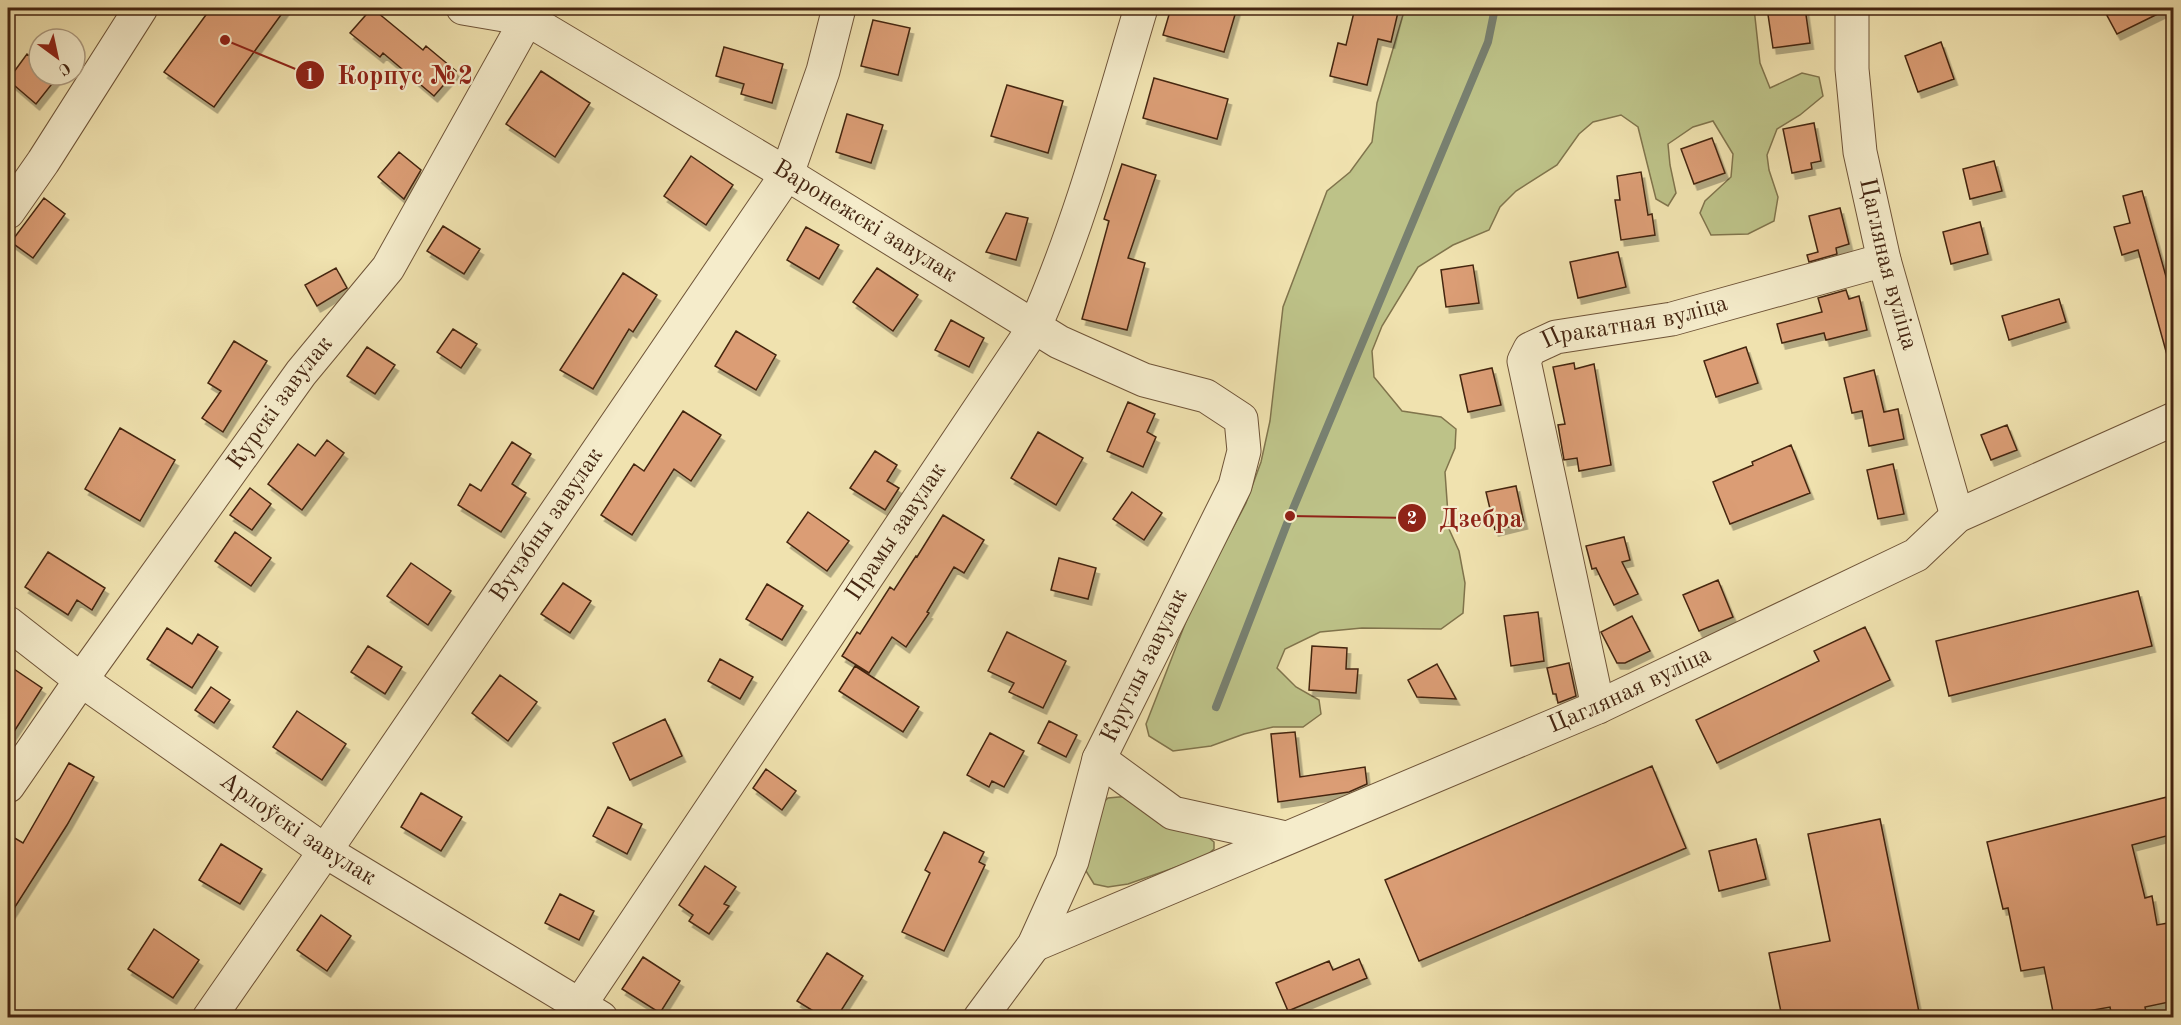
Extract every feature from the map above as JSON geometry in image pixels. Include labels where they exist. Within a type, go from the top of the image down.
[{"type":"street","points":[[8,212],[141,8]]},
{"type":"street","name":"Варонежскі завулак","points":[[463,8],[529,13],[1059,342],[1144,380],[1206,396],[1241,419],[1244,451]]},
{"type":"street","name":"Вучэбны завулак","points":[[208,1017],[325,851],[787,174],[823,70],[839,8]]},
{"type":"street","name":"Прамы завулак","points":[[584,1014],[1035,326],[1059,272],[1141,8]]},
{"type":"street","name":"Цагляная вуліца","points":[[1852,8],[1852,69],[1860,152],[1884,260],[1957,516]]},
{"type":"street","name":"Курскі завулак","points":[[8,786],[301,373],[388,268],[529,13]]},
{"type":"street","name":"Пракатная вуліца","points":[[1598,707],[1524,361],[1530,349],[1556,337],[1672,319],[1884,260]]},
{"type":"street","name":"Цагляная вуліца","points":[[1034,945],[1598,707],[1916,555],[1957,516],[2174,419]]},
{"type":"street","name":"Круглы завулак","points":[[1244,451],[1235,486],[1099,759],[1173,813],[1286,838]]},
{"type":"street","name":"Арлоўскі завулак","points":[[8,622],[81,680],[325,851],[584,1014]]},
{"type":"street","points":[[980,1017],[1034,945],[1072,861],[1099,759]]},
{"type":"green space","points":[[1408,8],[1754,8],[1760,63],[1770,88],[1802,73],[1819,77],[1823,96],[1800,115],[1777,129],[1767,155],[1769,170],[1778,197],[1774,221],[1748,234],[1711,235],[1700,213],[1705,201],[1731,177],[1733,154],[1713,121],[1693,127],[1668,144],[1676,193],[1668,206],[1656,199],[1638,127],[1621,115],[1593,122],[1579,134],[1557,165],[1516,191],[1500,207],[1489,230],[1453,245],[1418,267],[1382,326],[1372,351],[1374,377],[1402,411],[1441,417],[1456,429],[1455,448],[1445,472],[1449,529],[1459,551],[1465,583],[1463,613],[1441,629],[1362,628],[1320,632],[1285,649],[1277,668],[1296,687],[1319,700],[1321,714],[1303,727],[1273,727],[1244,734],[1211,746],[1173,751],[1149,736],[1146,724],[1192,606],[1246,503],[1261,462],[1270,421],[1283,307],[1327,191],[1350,172],[1372,142],[1377,103],[1403,15]]},
{"type":"green space","points":[[1130,796],[1204,834],[1214,842],[1214,849],[1205,857],[1128,884],[1108,887],[1094,884],[1086,871],[1084,856],[1095,810],[1108,798]]},
{"type":"building","points":[[211,8],[286,8],[214,107],[164,72]]},
{"type":"building","points":[[372,8],[423,50],[426,46],[456,71],[434,96],[383,53],[380,57],[350,33]]},
{"type":"building","points":[[1171,8],[1237,8],[1224,52],[1163,35]]},
{"type":"building","points":[[1355,8],[1399,8],[1391,42],[1378,39],[1367,85],[1330,76],[1338,43],[1346,45]]},
{"type":"building","points":[[1767,8],[1805,8],[1810,43],[1773,48]]},
{"type":"building","points":[[2103,8],[2170,8],[2117,34]]},
{"type":"building","points":[[873,20],[910,28],[898,75],[861,66]]},
{"type":"building","points":[[1941,42],[1954,79],[1918,92],[1905,56]]},
{"type":"building","points":[[724,47],[783,64],[772,103],[741,94],[744,84],[716,76]]},
{"type":"building","points":[[27,54],[27,87],[49,87],[36,104],[8,80]]},
{"type":"building","points":[[541,71],[590,103],[555,157],[506,124]]},
{"type":"building","points":[[1154,78],[1228,99],[1217,139],[1143,118]]},
{"type":"building","points":[[1007,85],[1063,101],[1048,153],[991,136]]},
{"type":"building","points":[[847,114],[883,125],[871,163],[836,152]]},
{"type":"building","points":[[1814,123],[1821,161],[1811,163],[1812,169],[1792,173],[1783,129]]},
{"type":"building","points":[[1712,138],[1725,173],[1694,184],[1681,149]]},
{"type":"building","points":[[399,152],[421,170],[404,199],[378,177]]},
{"type":"building","points":[[691,156],[733,185],[706,225],[664,196]]},
{"type":"building","points":[[1994,161],[2002,191],[1970,199],[1963,169]]},
{"type":"building","points":[[1122,164],[1156,175],[1128,258],[1145,263],[1127,330],[1082,319],[1109,221],[1104,219]]},
{"type":"building","points":[[1641,172],[1648,215],[1652,214],[1655,235],[1621,240],[1615,200],[1620,200],[1617,176]]},
{"type":"building","points":[[2142,191],[2167,280],[2174,278],[2174,354],[2167,355],[2138,250],[2122,255],[2114,227],[2130,223],[2123,196]]},
{"type":"building","points":[[44,198],[65,214],[33,258],[11,242]]},
{"type":"building","points":[[1840,208],[1849,244],[1836,248],[1837,254],[1809,262],[1807,255],[1818,252],[1809,216]]},
{"type":"building","points":[[1006,213],[1028,218],[1016,260],[986,252]]},
{"type":"building","points":[[1980,222],[1988,254],[1951,264],[1943,232]]},
{"type":"building","points":[[443,226],[480,249],[464,274],[427,251]]},
{"type":"building","points":[[806,227],[839,245],[819,279],[787,260]]},
{"type":"building","points":[[1618,252],[1626,287],[1578,298],[1570,262]]},
{"type":"building","points":[[1473,265],[1479,303],[1446,307],[1441,270]]},
{"type":"building","points":[[336,268],[347,288],[317,306],[305,285]]},
{"type":"building","points":[[877,268],[918,295],[893,331],[853,302]]},
{"type":"building","points":[[623,273],[657,295],[633,332],[629,329],[593,389],[560,370]]},
{"type":"building","points":[[1846,290],[1849,299],[1859,296],[1867,330],[1826,340],[1824,333],[1782,343],[1777,324],[1822,312],[1818,298]]},
{"type":"building","points":[[2059,299],[2066,322],[2009,340],[2002,316]]},
{"type":"building","points":[[951,320],[984,338],[969,367],[935,350]]},
{"type":"building","points":[[453,329],[477,344],[461,368],[437,352]]},
{"type":"building","points":[[736,331],[776,355],[756,390],[715,366]]},
{"type":"building","points":[[234,341],[267,361],[223,432],[202,418],[221,391],[208,383]]},
{"type":"building","points":[[367,347],[395,365],[375,394],[347,376]]},
{"type":"building","points":[[1746,347],[1758,383],[1716,397],[1704,361]]},
{"type":"building","points":[[1574,363],[1575,369],[1594,364],[1611,465],[1579,471],[1577,458],[1564,460],[1558,425],[1565,424],[1553,367]]},
{"type":"building","points":[[1492,368],[1501,405],[1468,412],[1460,375]]},
{"type":"building","points":[[1874,370],[1884,412],[1898,409],[1904,439],[1869,446],[1862,411],[1852,413],[1844,378]]},
{"type":"building","points":[[1128,402],[1155,414],[1147,432],[1156,437],[1143,467],[1107,451]]},
{"type":"building","points":[[683,411],[721,435],[691,481],[674,469],[632,535],[601,515],[634,464],[644,471]]},
{"type":"building","points":[[2007,425],[2017,450],[1991,460],[1981,435]]},
{"type":"building","points":[[120,428],[175,460],[140,521],[85,489]]},
{"type":"building","points":[[1038,432],[1083,458],[1056,505],[1011,478]]},
{"type":"building","points":[[327,440],[344,453],[302,510],[268,484],[298,444],[315,456]]},
{"type":"building","points":[[512,442],[531,454],[512,484],[526,493],[501,532],[458,505],[470,484],[481,491]]},
{"type":"building","points":[[1791,445],[1810,493],[1730,524],[1713,482]]},
{"type":"building","points":[[875,451],[897,465],[887,481],[899,488],[885,510],[850,488]]},
{"type":"building","points":[[1893,464],[1904,514],[1878,519],[1867,470]]},
{"type":"building","points":[[1516,486],[1524,523],[1495,530],[1486,492]]},
{"type":"building","points":[[250,488],[271,504],[252,530],[230,515]]},
{"type":"building","points":[[1132,492],[1162,513],[1144,540],[1113,519]]},
{"type":"building","points":[[808,512],[849,541],[827,571],[787,542]]},
{"type":"building","points":[[943,515],[984,540],[964,573],[954,567],[927,612],[929,613],[906,647],[892,637],[869,673],[842,656],[857,632],[860,634],[890,587],[894,590]]},
{"type":"building","points":[[235,532],[271,558],[251,586],[215,561]]},
{"type":"building","points":[[1624,537],[1630,560],[1622,562],[1638,594],[1614,605],[1596,568],[1592,569],[1586,546]]},
{"type":"building","points":[[48,552],[105,588],[92,610],[77,600],[68,615],[25,587]]},
{"type":"building","points":[[1059,558],[1096,568],[1088,599],[1051,590]]},
{"type":"building","points":[[411,563],[451,591],[428,625],[387,596]]},
{"type":"building","points":[[1718,580],[1733,617],[1699,631],[1683,595]]},
{"type":"building","points":[[563,583],[591,601],[570,633],[541,614]]},
{"type":"building","points":[[767,584],[803,606],[782,640],[746,619]]},
{"type":"building","points":[[2138,591],[2152,646],[1949,696],[1936,641]]},
{"type":"building","points":[[1538,612],[1544,661],[1511,666],[1504,616]]},
{"type":"building","points":[[1632,616],[1650,651],[1625,663],[1617,663],[1601,632]]},
{"type":"building","points":[[1865,627],[1890,680],[1717,763],[1696,720],[1819,661],[1814,651]]},
{"type":"building","points":[[167,628],[192,644],[198,634],[218,647],[192,688],[147,659]]},
{"type":"building","points":[[1007,632],[1066,661],[1043,708],[1009,692],[1014,683],[988,671]]},
{"type":"building","points":[[368,646],[402,667],[385,694],[351,672]]},
{"type":"building","points":[[1312,646],[1347,648],[1346,669],[1358,669],[1356,693],[1309,690]]},
{"type":"building","points":[[720,659],[753,677],[740,699],[708,681]]},
{"type":"building","points":[[1569,663],[1576,696],[1558,703],[1556,694],[1553,694],[1547,668]]},
{"type":"building","points":[[1437,664],[1456,699],[1417,697],[1408,680]]},
{"type":"building","points":[[8,665],[42,688],[8,741]]},
{"type":"building","points":[[855,666],[919,707],[903,732],[839,691]]},
{"type":"building","points":[[500,675],[537,702],[508,741],[472,713]]},
{"type":"building","points":[[211,687],[230,700],[214,723],[195,710]]},
{"type":"building","points":[[297,711],[346,744],[322,780],[273,747]]},
{"type":"building","points":[[665,719],[682,756],[630,780],[613,743]]},
{"type":"building","points":[[1049,721],[1077,735],[1066,757],[1038,743]]},
{"type":"building","points":[[1295,732],[1300,777],[1365,767],[1367,784],[1349,792],[1278,802],[1271,734]]},
{"type":"building","points":[[990,733],[1024,751],[1004,787],[992,781],[989,787],[967,775]]},
{"type":"building","points":[[69,763],[94,777],[67,825],[8,918],[8,834],[23,843]]},
{"type":"building","points":[[1652,766],[1686,848],[1419,961],[1385,880]]},
{"type":"building","points":[[766,769],[796,791],[782,810],[753,788]]},
{"type":"building","points":[[421,793],[462,817],[441,851],[401,827]]},
{"type":"building","points":[[2171,796],[2174,808],[2174,834],[2132,845],[2145,898],[2152,896],[2157,925],[2174,922],[2174,1001],[2145,1007],[2147,1017],[2112,1017],[2110,1007],[2054,1017],[2044,967],[2021,971],[2008,908],[2003,909],[1987,842]]},
{"type":"building","points":[[608,807],[642,824],[627,854],[593,836]]},
{"type":"building","points":[[1880,819],[1920,1017],[1782,1017],[1769,953],[1830,941],[1808,834]]},
{"type":"building","points":[[944,832],[984,852],[979,862],[985,865],[944,951],[902,932],[930,873],[925,870]]},
{"type":"building","points":[[1756,839],[1766,879],[1719,891],[1709,851]]},
{"type":"building","points":[[221,844],[262,869],[240,904],[199,880]]},
{"type":"building","points":[[705,866],[736,887],[724,904],[729,906],[709,934],[689,921],[693,915],[679,905]]},
{"type":"building","points":[[560,894],[594,911],[579,940],[545,923]]},
{"type":"building","points":[[321,915],[351,936],[327,971],[297,950]]},
{"type":"building","points":[[154,929],[199,960],[173,998],[128,969]]},
{"type":"building","points":[[827,953],[863,976],[837,1017],[823,1017],[797,1001]]},
{"type":"building","points":[[643,957],[680,981],[660,1013],[622,989]]},
{"type":"building","points":[[1359,959],[1367,978],[1288,1011],[1276,983],[1329,961],[1333,970]]},
{"type":"waterway","points":[[1216,707],[1290,516],[1488,42],[1495,8]]},
{"type":"place","name":"Корпус №2","points":[[225,40]]},
{"type":"place","name":"Дзебра","points":[[1290,516]]}]
